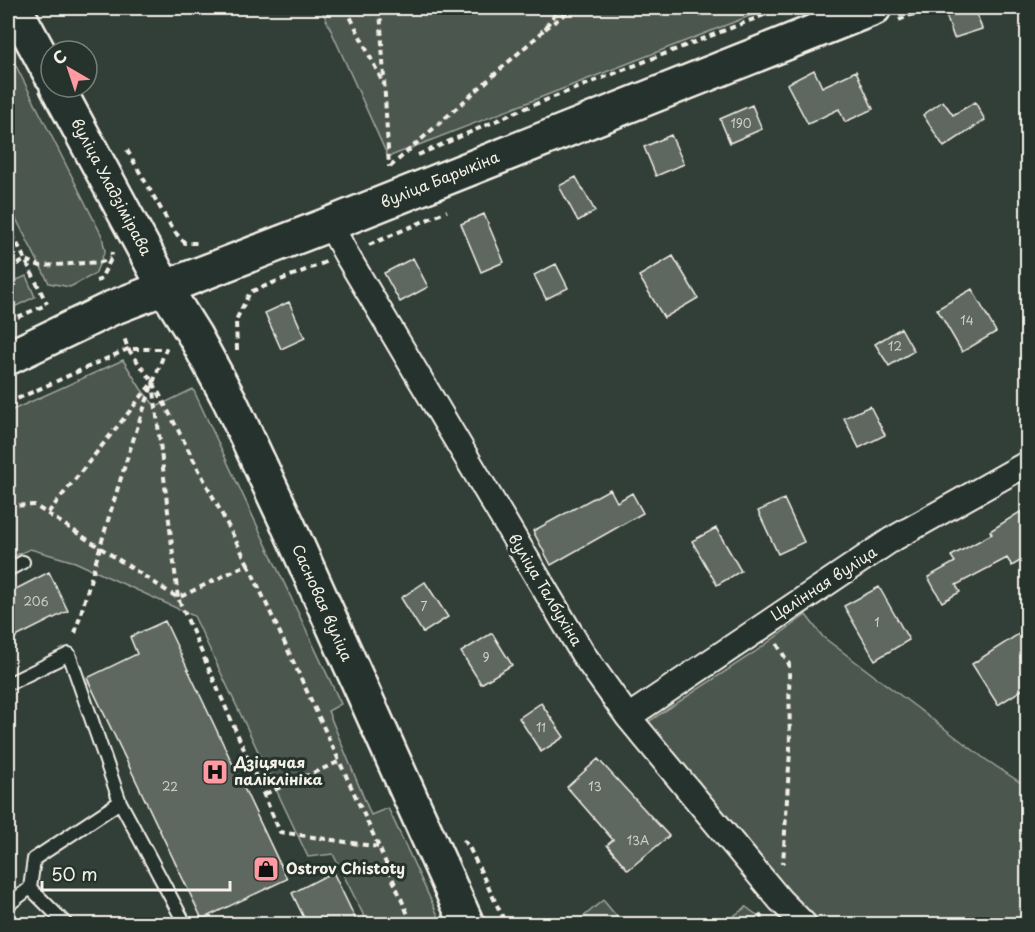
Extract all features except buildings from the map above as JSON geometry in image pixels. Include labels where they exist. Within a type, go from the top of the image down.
[{"type":"main road","points":[[15,8],[39,53]]},
{"type":"main road","name":"вуліца Барыкіна","points":[[8,358],[112,308],[874,8]]},
{"type":"main road","name":"вуліца Уладзімірава","points":[[63,99],[165,288]]},
{"type":"main road","name":"Сасновая вуліца","points":[[165,288],[195,336],[230,401],[467,924]]},
{"type":"street","name":"вуліца Талбухіна","points":[[330,224],[352,265],[583,654],[628,717],[780,900],[804,924]]},
{"type":"street","name":"Цалінная вуліца","points":[[628,717],[891,540],[1028,463]]},
{"type":"lane","points":[[8,570],[23,562]]},
{"type":"lane","points":[[8,684],[69,654],[120,802],[185,924]]},
{"type":"lane","points":[[8,905],[30,888],[34,860],[120,802]]},
{"type":"lane","points":[[30,888],[66,924]]},
{"type":"path","points":[[346,8],[386,87]]},
{"type":"path","points":[[380,8],[389,168]]},
{"type":"path","points":[[540,34],[560,8]]},
{"type":"path","points":[[389,168],[540,34],[573,8]]},
{"type":"path","points":[[389,168],[523,109],[782,8]]},
{"type":"path","points":[[121,141],[173,230],[185,243],[200,244]]},
{"type":"path","points":[[8,225],[47,304],[8,321]]},
{"type":"path","points":[[8,247],[16,242]]},
{"type":"path","points":[[8,269],[26,260],[40,266],[101,262],[111,259]]},
{"type":"path","points":[[89,285],[100,280]]},
{"type":"path","points":[[236,320],[250,292]]},
{"type":"path","points":[[124,337],[128,349],[153,382],[248,564],[379,847],[412,924]]},
{"type":"path","points":[[8,403],[128,349],[166,349],[153,382],[100,547],[69,654]]},
{"type":"path","points":[[48,513],[153,382]]},
{"type":"path","points":[[153,382],[178,598],[280,832],[379,847]]},
{"type":"path","points":[[8,506],[33,504],[178,598]]},
{"type":"path","points":[[178,598],[248,564]]},
{"type":"path","points":[[765,624],[789,664],[790,750],[780,900]]},
{"type":"path","points":[[265,794],[338,762]]},
{"type":"path","points":[[469,848],[506,924]]},
{"type":"shaded area","points":[[321,8],[770,8],[388,157]]},
{"type":"shaded area","points":[[8,50],[102,236],[105,251],[95,274],[70,287],[49,283],[8,203]]},
{"type":"shaded area","points":[[26,276],[35,297],[8,310],[8,284]]},
{"type":"shaded area","points":[[123,360],[141,389],[156,407],[193,389],[341,704],[328,711],[371,815],[388,808],[442,924],[368,924],[333,854],[308,857],[194,616],[75,562],[30,549],[8,559],[8,412]]},
{"type":"shaded area","points":[[806,615],[823,637],[985,759],[1027,787],[1027,924],[823,924],[795,900],[648,722],[755,652]]},
{"type":"shaded area","points":[[603,900],[623,924],[575,924]]},
{"type":"shaded area","points":[[746,907],[769,924],[723,924]]},
{"type":"place","name":"Дзіцячая паліклініка","points":[[215,772]]},
{"type":"place","name":"Ostrov Chistoty","points":[[266,869]]}]
